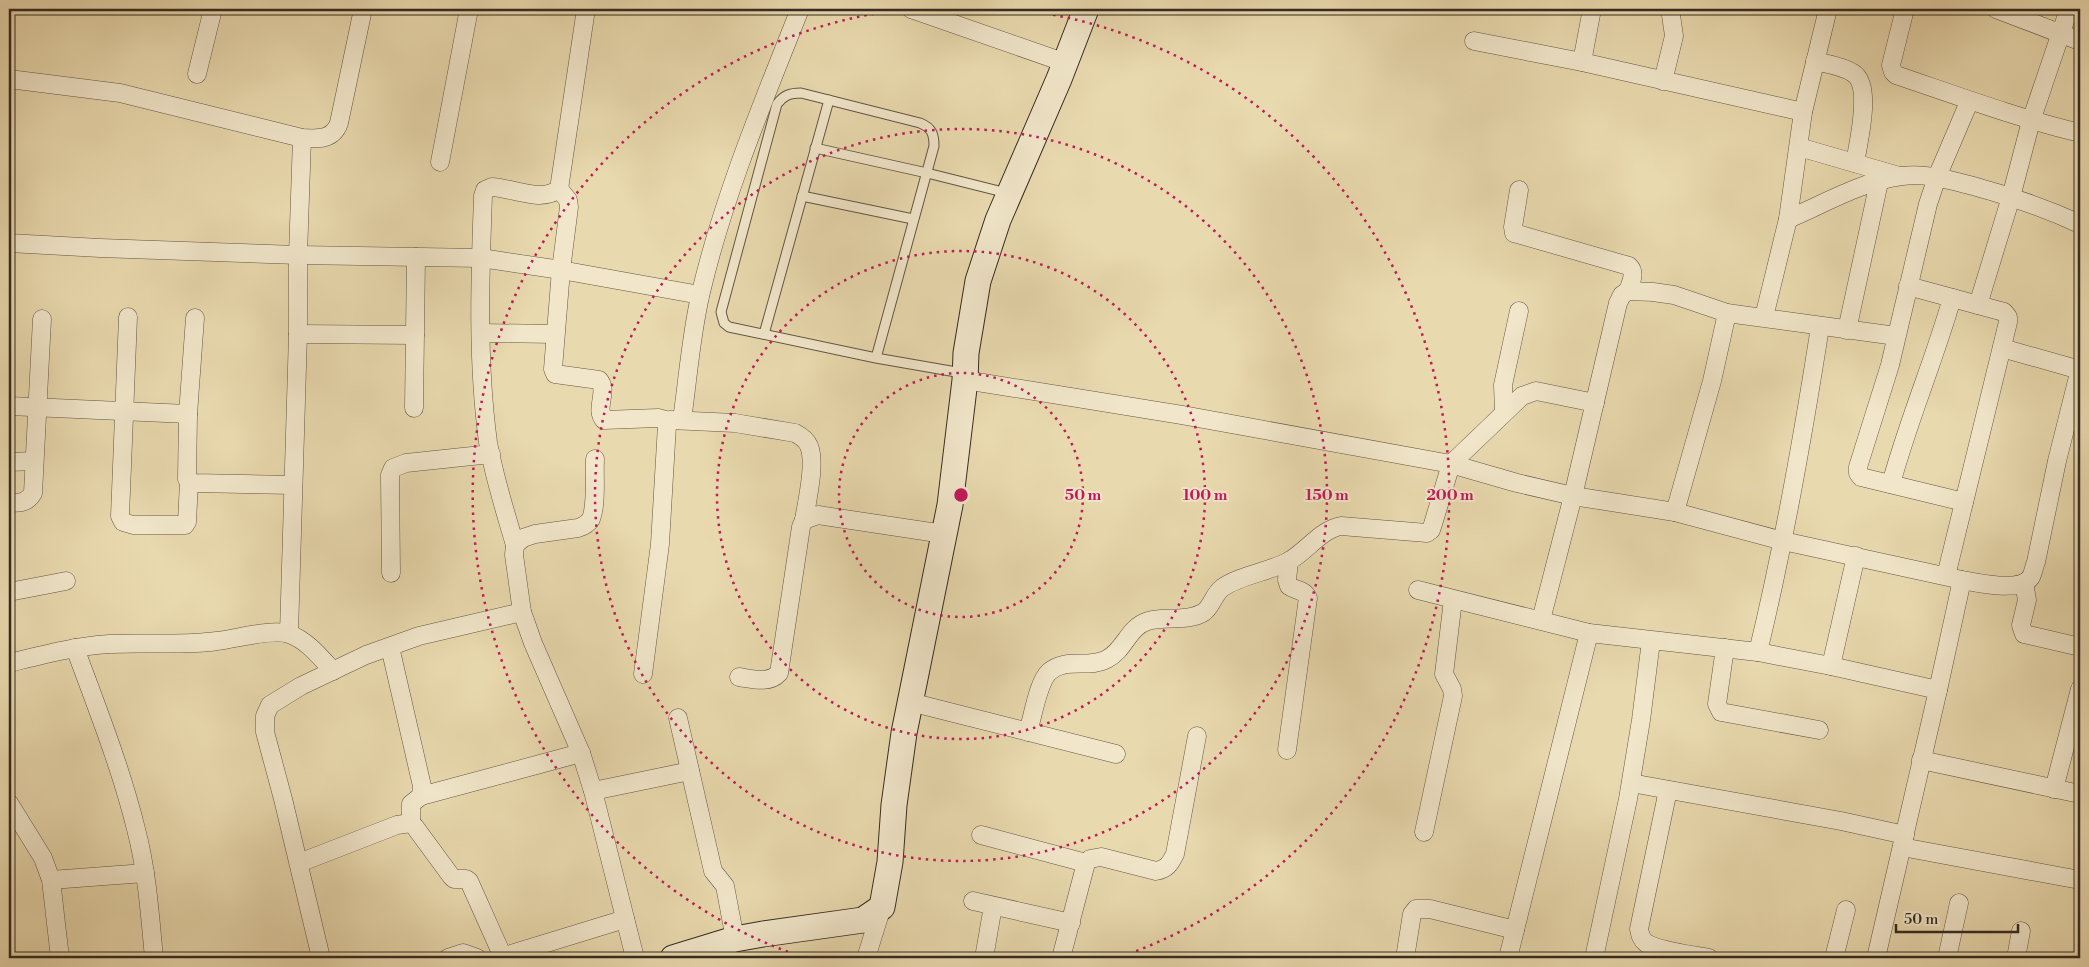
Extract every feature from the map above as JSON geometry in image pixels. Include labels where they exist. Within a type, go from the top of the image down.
[{"type":"street","points":[[197,74],[213,9]]},
{"type":"street","points":[[9,79],[120,93],[302,138],[324,138],[336,130],[363,9]]},
{"type":"street","points":[[440,162],[469,9]]},
{"type":"street","points":[[586,9],[559,189],[552,194],[542,195],[492,187],[486,190],[483,196],[481,333],[484,390],[491,454],[498,489],[515,545],[514,555],[522,612],[580,753],[593,791],[635,958]]},
{"type":"street","points":[[643,674],[664,502],[668,432],[673,420],[700,295],[713,243],[742,158],[800,9]]},
{"type":"street","points":[[911,9],[1066,62]]},
{"type":"street","points":[[866,958],[882,907],[890,862],[894,806],[910,702],[950,504],[966,354],[978,281],[998,220],[1066,62],[1086,9]]},
{"type":"street","points":[[1582,62],[1592,9]]},
{"type":"street","points":[[1663,81],[1674,36],[1672,9]]},
{"type":"street","points":[[1764,317],[1788,219],[1803,112],[1828,9]]},
{"type":"street","points":[[1905,9],[1891,65],[1896,75],[1969,102],[2031,121],[2080,133]]},
{"type":"street","points":[[1996,9],[2080,41]]},
{"type":"street","points":[[1978,305],[2011,197],[2031,121],[2069,9]]},
{"type":"street","points":[[1474,40],[1582,62],[1803,112]]},
{"type":"street","points":[[1816,62],[1855,73],[1861,82],[1864,94],[1855,164]]},
{"type":"street","points":[[1964,502],[1861,477],[1858,473],[1858,467],[1890,365],[1928,204],[1937,177],[1969,102]]},
{"type":"street","points":[[289,634],[302,138]]},
{"type":"street","points":[[1799,147],[1900,176]]},
{"type":"street","points":[[1788,219],[1860,188],[1900,176],[1921,174],[2011,197],[2080,224]]},
{"type":"street","points":[[1847,330],[1879,182]]},
{"type":"street","points":[[559,189],[568,200],[569,207],[555,334],[553,369],[555,374],[599,380],[603,387],[600,412],[604,420],[658,418],[735,423],[795,433],[804,437],[809,445],[812,457],[804,520],[801,527],[779,673],[774,678],[768,680],[739,677]]},
{"type":"street","points":[[1519,190],[1513,227],[1514,233],[1629,266],[1633,274],[1628,291]]},
{"type":"street","points":[[9,243],[298,255],[481,258],[700,295]]},
{"type":"street","points":[[414,408],[416,257]]},
{"type":"street","points":[[1876,958],[1938,690],[1964,502],[2008,322],[2008,316],[2004,312],[1908,286]]},
{"type":"street","points":[[1540,620],[1573,496],[1618,303],[1622,295],[1628,291],[1674,296],[1727,313],[1896,336]]},
{"type":"street","points":[[1891,484],[1901,446],[1940,341],[1952,298]]},
{"type":"street","points":[[1504,412],[1503,385],[1519,311]]},
{"type":"street","points":[[1675,512],[1712,381],[1727,313]]},
{"type":"street","points":[[128,317],[120,516],[123,522],[132,525],[185,525],[187,522],[189,482],[187,475],[188,414],[195,318]]},
{"type":"street","points":[[9,503],[23,503],[29,500],[33,493],[42,319]]},
{"type":"street","points":[[1758,652],[1801,450],[1820,327]]},
{"type":"street","points":[[481,333],[555,334]]},
{"type":"street","points":[[298,334],[415,335]]},
{"type":"street","points":[[965,377],[1451,464],[1517,483],[1573,496],[1675,512],[1783,541],[1954,578],[2005,585],[2024,583],[2031,577],[2080,370],[2002,348]]},
{"type":"street","points":[[1028,732],[1043,680],[1048,673],[1055,667],[1066,664],[1092,664],[1107,659],[1116,652],[1131,631],[1139,624],[1196,615],[1204,611],[1223,587],[1290,561],[1307,549],[1324,532],[1332,528],[1341,526],[1427,533],[1431,530],[1451,464],[1522,396],[1536,391],[1595,403]]},
{"type":"street","points":[[9,406],[188,414]]},
{"type":"street","points":[[391,573],[390,475],[393,468],[406,463],[491,454]]},
{"type":"street","points":[[515,545],[523,538],[529,536],[586,525],[591,519],[595,459]]},
{"type":"street","points":[[9,462],[34,461]]},
{"type":"street","points":[[189,482],[293,485]]},
{"type":"street","points":[[804,520],[818,515],[944,534]]},
{"type":"street","points":[[1831,666],[1856,556]]},
{"type":"street","points":[[1287,750],[1308,598],[1306,593],[1289,586],[1287,580],[1290,561]]},
{"type":"street","points":[[9,592],[66,581]]},
{"type":"street","points":[[2024,583],[2027,600],[2021,625],[2024,634],[2080,647]]},
{"type":"street","points":[[1418,590],[1589,633],[1758,652],[1938,690]]},
{"type":"street","points":[[1424,832],[1453,696],[1452,689],[1444,674],[1453,600]]},
{"type":"street","points":[[321,958],[265,732],[265,716],[270,705],[280,698],[366,655],[419,636],[522,612]]},
{"type":"street","points":[[9,663],[75,648],[110,644],[178,645],[267,633],[289,634],[308,646],[333,671]]},
{"type":"street","points":[[1508,958],[1589,633]]},
{"type":"street","points":[[1594,958],[1630,783],[1641,720],[1651,641]]},
{"type":"street","points":[[390,647],[422,786],[421,796]]},
{"type":"street","points":[[75,648],[137,830],[145,873],[154,958]]},
{"type":"street","points":[[1726,648],[1717,704],[1721,712],[1819,730]]},
{"type":"street","points":[[2054,789],[2080,689]]},
{"type":"street","points":[[910,702],[1116,754]]},
{"type":"street","points":[[678,718],[713,871],[725,886],[735,940]]},
{"type":"street","points":[[981,835],[1086,862],[1095,857],[1101,857],[1156,872],[1165,870],[1175,854],[1197,736]]},
{"type":"street","points":[[580,753],[421,796],[411,804],[411,823],[450,876],[454,879],[466,879],[469,881],[500,958],[625,919]]},
{"type":"street","points":[[1921,760],[2080,794]]},
{"type":"street","points":[[593,791],[690,771]]},
{"type":"street","points":[[1630,783],[1841,821],[1904,841],[2080,880]]},
{"type":"street","points":[[1668,790],[1639,929],[1641,938],[1646,943],[1675,955],[1709,958]]},
{"type":"street","points":[[9,803],[43,858],[51,880],[60,958]]},
{"type":"street","points":[[299,863],[397,825],[411,823]]},
{"type":"street","points":[[1061,958],[1086,862]]},
{"type":"street","points":[[51,880],[145,873]]},
{"type":"street","points":[[973,901],[1071,923]]},
{"type":"street","points":[[1947,958],[1959,903]]},
{"type":"street","points":[[984,958],[993,906]]},
{"type":"street","points":[[673,958],[763,934],[863,920],[882,907]]},
{"type":"street","points":[[1405,958],[1412,914],[1416,909],[1430,909],[1515,930]]},
{"type":"street","points":[[1834,958],[1846,910]]},
{"type":"street","points":[[2016,958],[2021,931]]},
{"type":"street","points":[[448,958],[464,953],[476,958]]},
{"type":"lane","points":[[876,358],[934,146],[934,135],[929,127],[920,123],[801,93],[791,93],[782,98],[777,104],[721,312],[724,324],[729,327],[965,377]]},
{"type":"lane","points":[[764,334],[829,100]]},
{"type":"lane","points":[[815,148],[927,172],[1009,194]]},
{"type":"lane","points":[[802,196],[913,219]]}]
